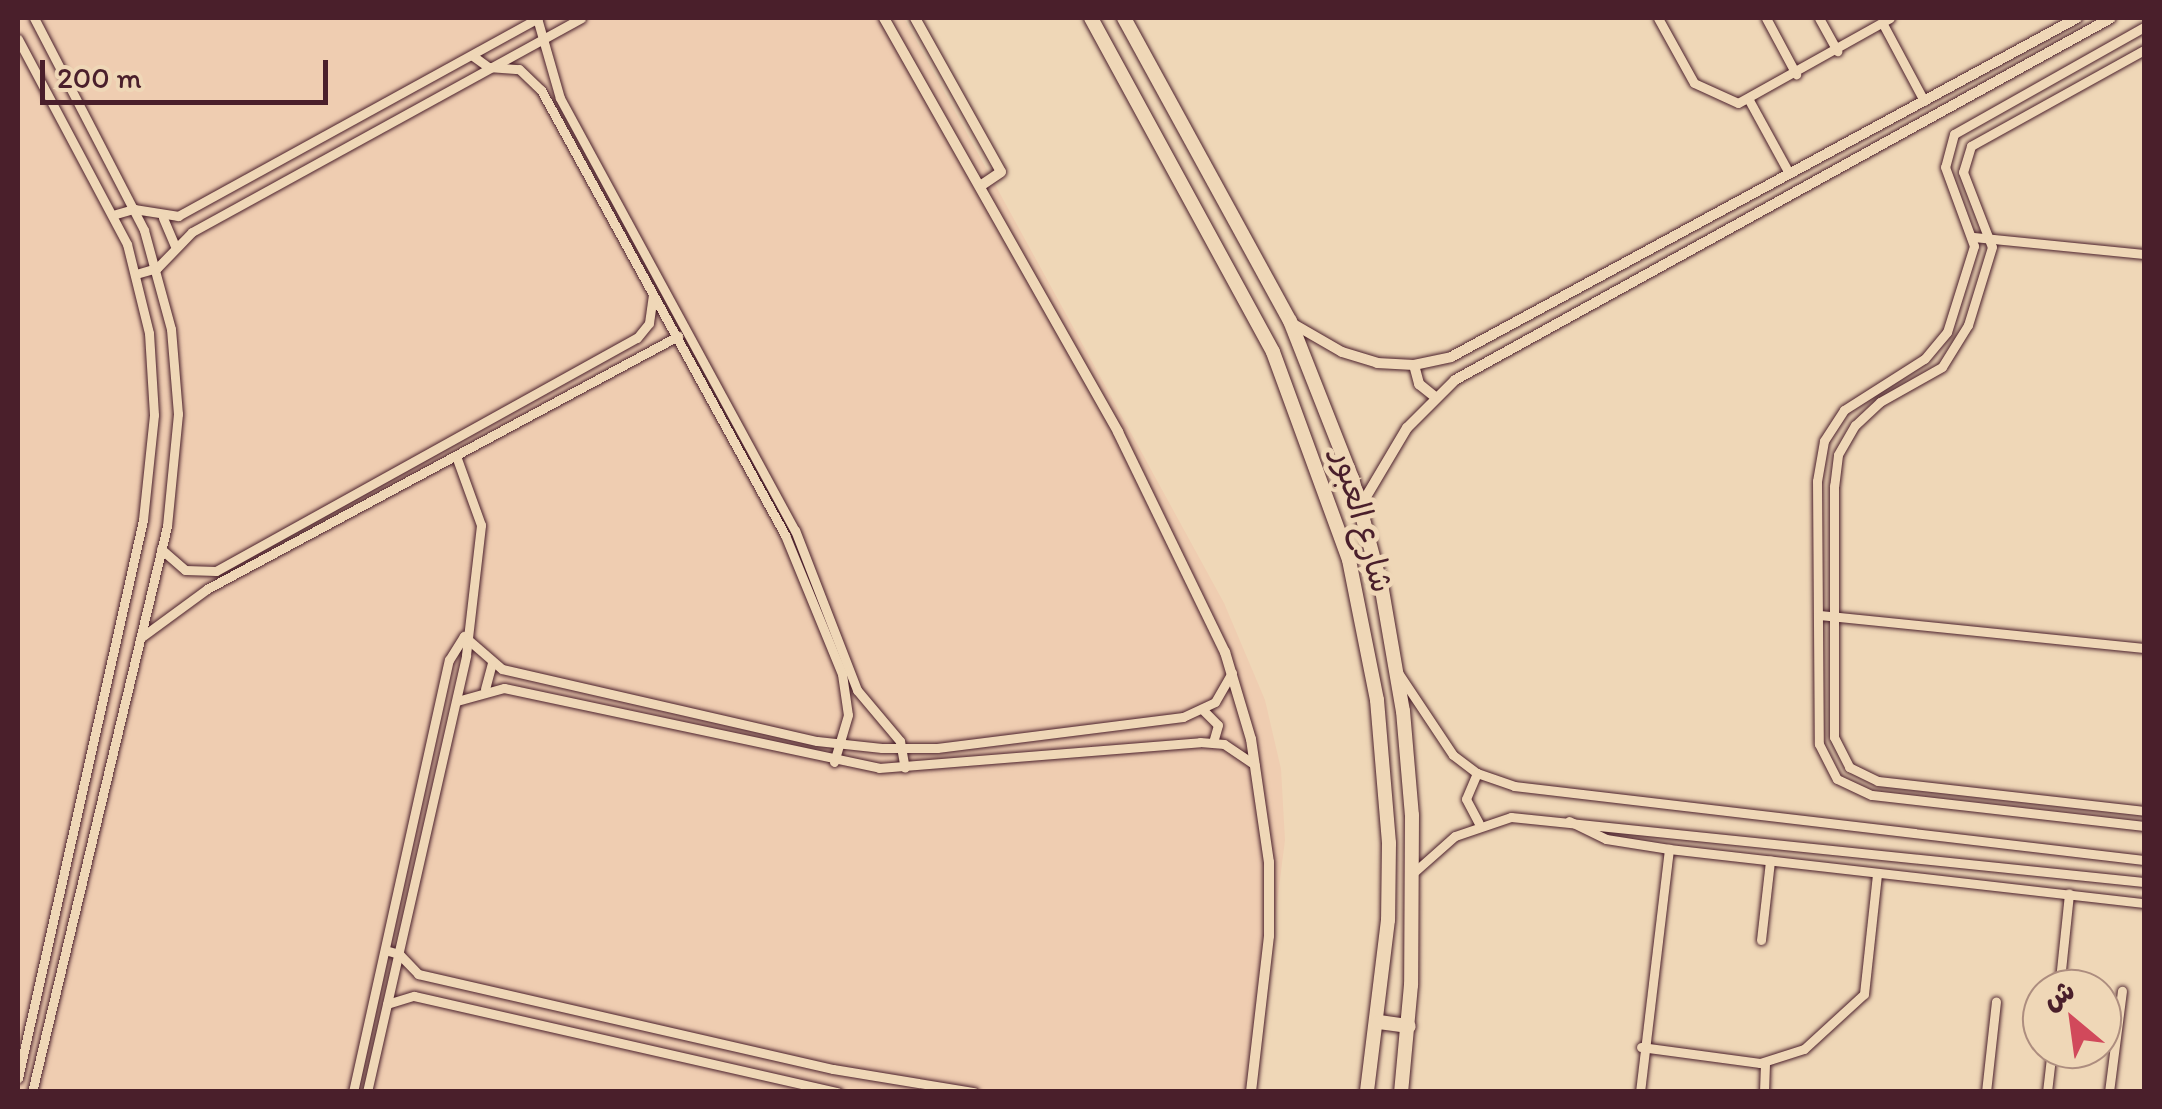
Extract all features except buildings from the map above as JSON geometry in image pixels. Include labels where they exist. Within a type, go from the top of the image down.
[{"type":"main road","name":"شارع العبور","points":[[1091,18],[1274,352],[1349,560],[1385,772],[1388,920],[1367,1092]]},
{"type":"main road","name":"شارع العبور","points":[[1124,18],[1290,322],[1360,507],[1398,671],[1412,874],[1409,1026],[1401,1092]]},
{"type":"main road","points":[[1378,1022],[1409,1026]]},
{"type":"street","points":[[32,1092],[162,550],[178,414],[175,360],[157,268],[134,208],[34,18]]},
{"type":"street","points":[[116,214],[134,208],[163,218],[208,199],[538,18],[546,37],[549,68],[561,110],[653,294],[682,334]]},
{"type":"street","points":[[136,274],[157,268],[175,246],[218,218],[582,18]]},
{"type":"street","points":[[884,18],[1187,566],[1232,672],[1256,766],[1270,899],[1252,1092]]},
{"type":"street","points":[[915,18],[1001,172],[980,186]]},
{"type":"street","points":[[1658,18],[1698,87],[1726,102],[1749,100],[1887,22],[1924,101]]},
{"type":"street","points":[[1766,18],[1796,74]]},
{"type":"street","points":[[1818,18],[1837,52]]},
{"type":"street","points":[[1290,322],[1354,357],[1414,365],[1462,352],[2077,18]]},
{"type":"street","points":[[1360,507],[1390,452],[1434,396],[2111,18]]},
{"type":"street","points":[[2144,27],[1954,134],[1944,167],[1974,237],[1937,347],[1853,402],[1824,441],[1817,480],[1819,736],[1827,766],[1857,791],[2144,826]]},
{"type":"street","points":[[18,39],[116,214],[136,274],[152,362],[154,414],[143,520],[18,1078]]},
{"type":"street","points":[[27,54],[48,44]]},
{"type":"street","points":[[2144,50],[1970,146],[1964,178],[1992,238],[1956,351],[1934,373],[1871,409],[1838,455],[1835,616],[1839,754],[1862,777],[2144,811]]},
{"type":"street","points":[[473,56],[494,67],[518,69],[561,110],[814,570],[864,702],[904,749],[905,768]]},
{"type":"street","points":[[532,79],[549,68]]},
{"type":"street","points":[[1749,100],[1790,173]]},
{"type":"street","points":[[64,121],[84,111]]},
{"type":"street","points":[[962,153],[986,147]]},
{"type":"street","points":[[282,159],[292,177]]},
{"type":"street","points":[[208,199],[218,218]]},
{"type":"street","points":[[163,218],[175,246]]},
{"type":"street","points":[[1974,237],[2144,254]]},
{"type":"street","points":[[162,550],[195,573],[234,561],[636,338],[649,323],[653,294]]},
{"type":"street","points":[[141,638],[179,606],[682,334]]},
{"type":"street","points":[[152,362],[175,360]]},
{"type":"street","points":[[1414,365],[1419,384],[1434,396]]},
{"type":"street","points":[[154,414],[178,414]]},
{"type":"street","points":[[367,1092],[457,702],[481,525],[456,456]]},
{"type":"street","points":[[759,474],[812,594],[848,704],[834,762]]},
{"type":"street","points":[[389,476],[396,488]]},
{"type":"street","points":[[143,520],[167,526]]},
{"type":"street","points":[[234,561],[240,572]]},
{"type":"street","points":[[1819,615],[2144,648]]},
{"type":"street","points":[[464,636],[492,663],[750,726],[839,744],[904,749],[1203,710],[1232,672]]},
{"type":"street","points":[[352,1092],[449,660],[464,636]]},
{"type":"street","points":[[485,690],[492,663]]},
{"type":"street","points":[[1398,671],[1441,743],[1477,774],[1514,786],[2144,860]]},
{"type":"street","points":[[457,702],[485,690],[606,710],[834,762],[905,768],[1214,742],[1256,766]]},
{"type":"street","points":[[606,710],[610,692]]},
{"type":"street","points":[[848,704],[864,702]]},
{"type":"street","points":[[674,726],[678,709]]},
{"type":"street","points":[[1203,710],[1218,725],[1214,742]]},
{"type":"street","points":[[746,743],[750,726]]},
{"type":"street","points":[[93,740],[115,746]]},
{"type":"street","points":[[1477,774],[1466,799],[1480,823]]},
{"type":"street","points":[[1923,800],[1924,786]]},
{"type":"street","points":[[77,812],[98,817]]},
{"type":"street","points":[[1412,874],[1445,842],[1480,823],[1567,820],[2144,882]]},
{"type":"street","points":[[1567,820],[1606,839],[1669,849],[2144,903]]},
{"type":"street","points":[[1640,1092],[1641,1048],[1669,849]]},
{"type":"street","points":[[1761,940],[1770,861]]},
{"type":"street","points":[[1641,1048],[1766,1063],[1804,1049],[1861,1000],[1877,874]]},
{"type":"street","points":[[2060,969],[2069,894]]},
{"type":"street","points":[[46,950],[65,955]]},
{"type":"street","points":[[385,950],[399,954],[418,974],[878,1078],[974,1092]]},
{"type":"street","points":[[414,996],[418,974]]},
{"type":"street","points":[[388,1004],[414,996],[832,1091],[833,1068]]},
{"type":"street","points":[[1986,1092],[1996,1002]]},
{"type":"street","points":[[22,1060],[38,1065]]},
{"type":"street","points":[[1764,1092],[1766,1063]]},
{"type":"street","points":[[875,1092],[878,1078]]},
{"type":"shaded area","points":[[18,18],[904,18],[1224,603],[1265,700],[1281,769],[1285,840],[1253,1091],[18,1091]]}]
